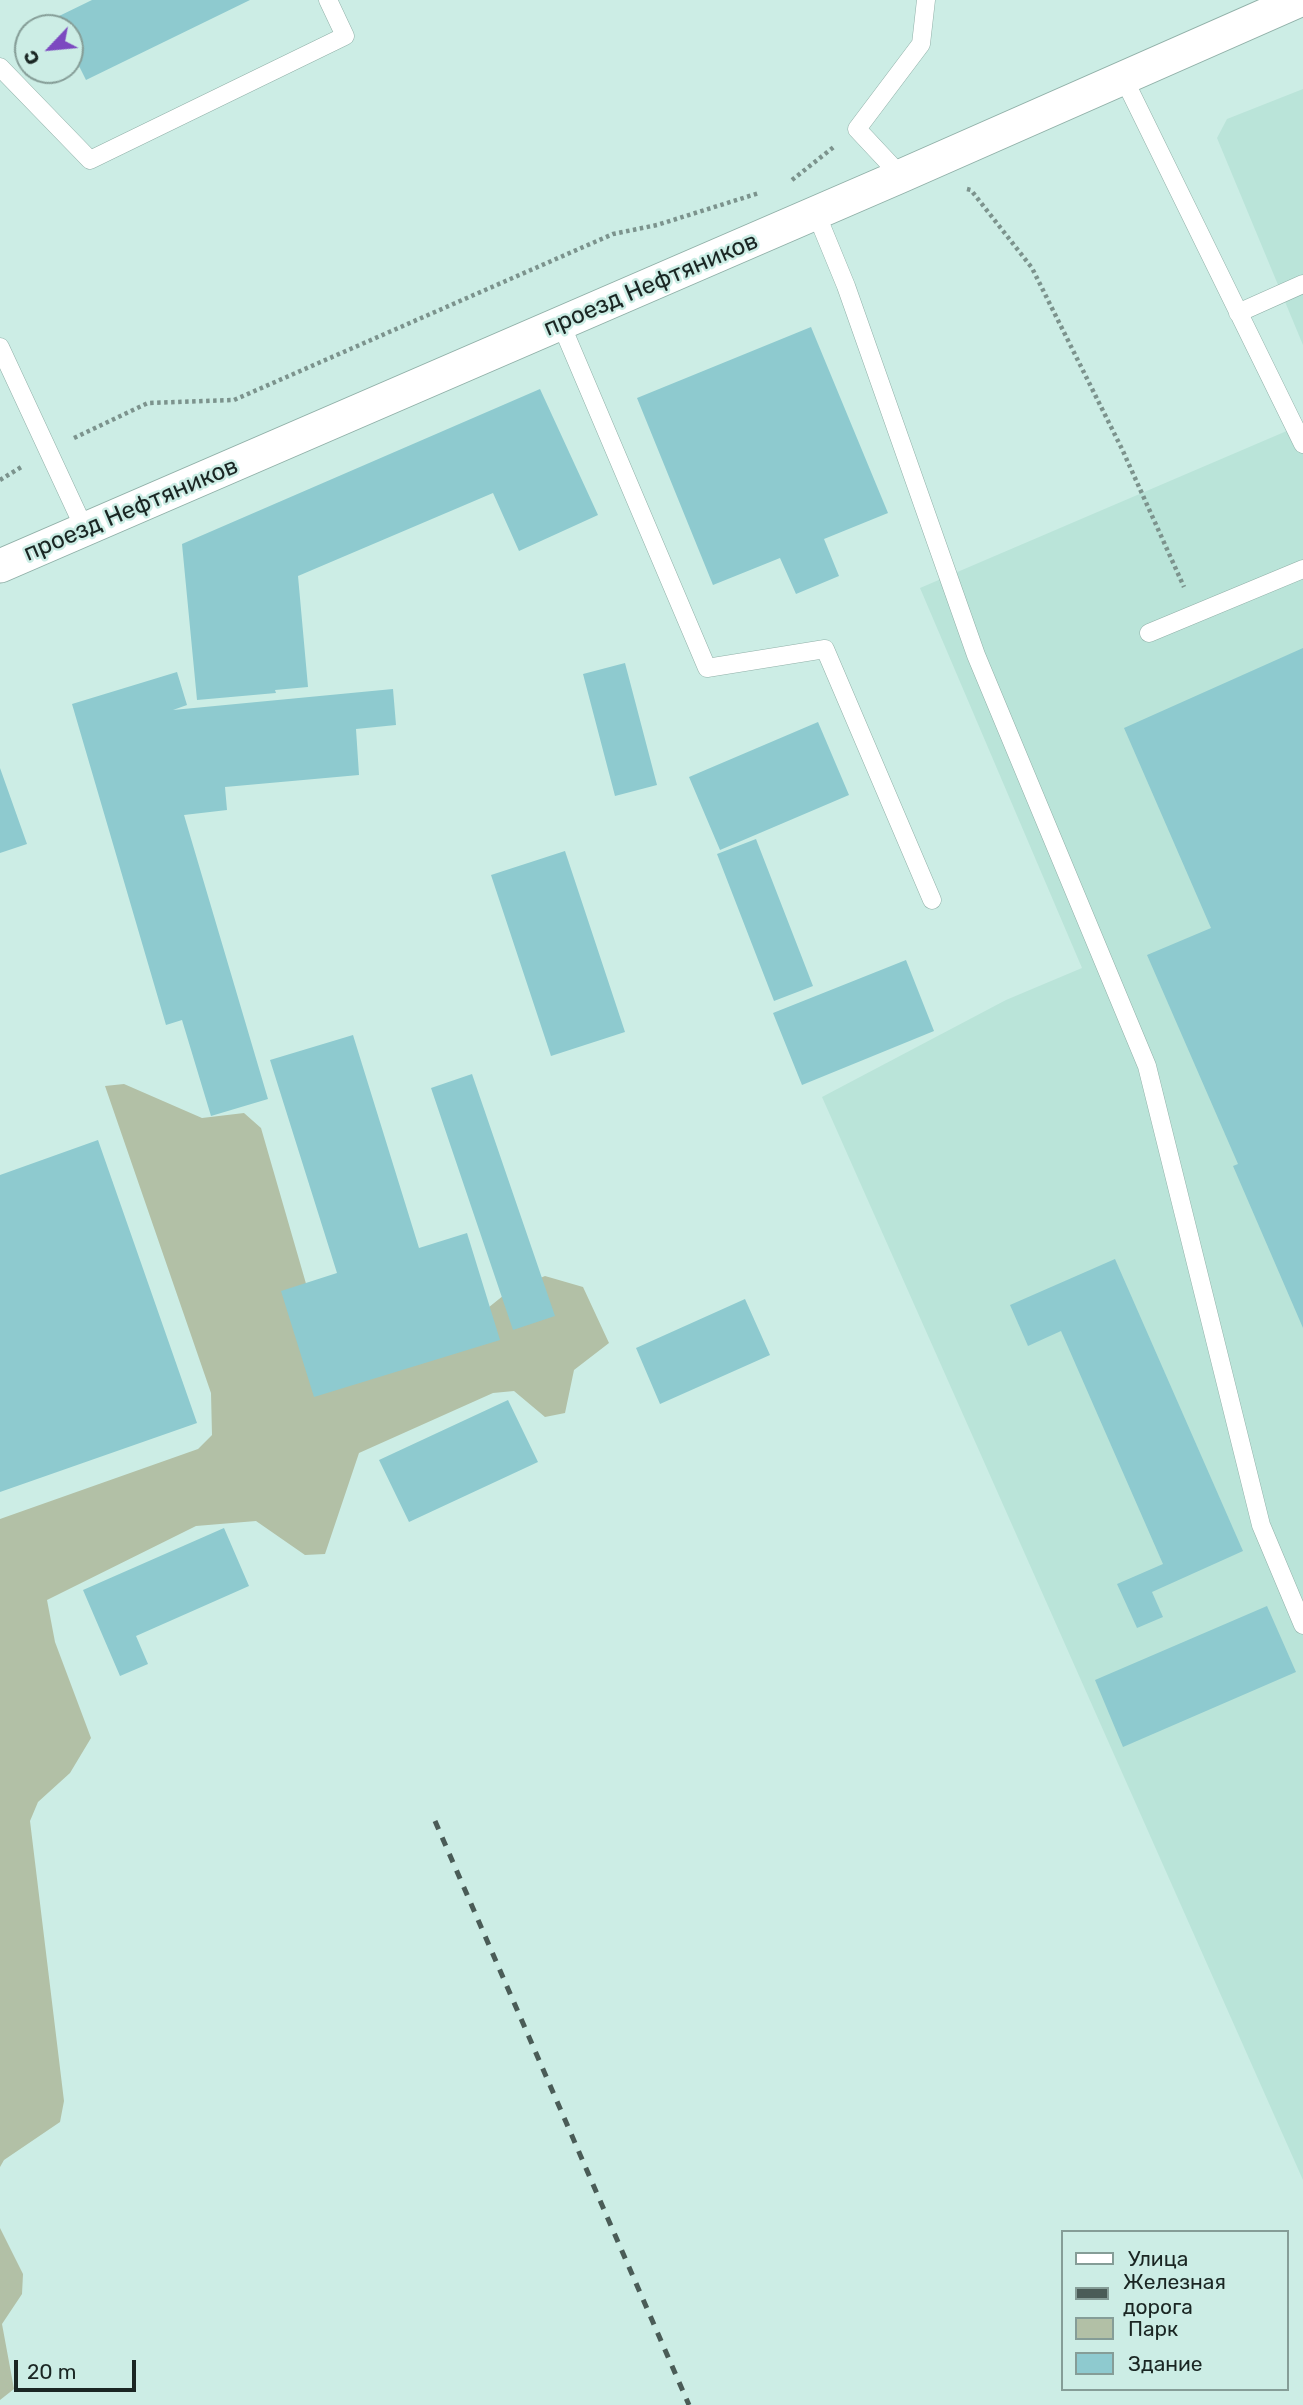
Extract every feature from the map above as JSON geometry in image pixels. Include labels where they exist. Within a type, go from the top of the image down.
[{"type":"street","name":"проезд Нефтяников","points":[[0,566],[1124,79],[1300,0]]},
{"type":"lane","points":[[0,67],[90,160],[345,36],[328,0]]},
{"type":"lane","points":[[901,176],[857,129],[921,44],[926,0]]},
{"type":"lane","points":[[1124,79],[1303,444]]},
{"type":"lane","points":[[816,213],[846,286],[976,655],[1147,1066],[1261,1525],[1303,1625]]},
{"type":"lane","points":[[1238,313],[1303,284]]},
{"type":"lane","points":[[561,324],[707,668],[825,649],[932,900]]},
{"type":"lane","points":[[0,347],[85,530]]},
{"type":"lane","points":[[1149,633],[1303,569]]},
{"type":"path","points":[[786,185],[857,129]]},
{"type":"path","points":[[959,187],[971,190],[1032,268],[1122,449],[1187,593]]},
{"type":"path","points":[[0,480],[48,450],[148,403],[234,400],[612,234],[657,225],[760,193]]},
{"type":"shaded area","points":[[1303,89],[1303,345],[1217,138],[1227,119]]},
{"type":"shaded area","points":[[1303,424],[1303,2180],[822,1097],[1006,1000],[1082,968],[920,588]]},
{"type":"green space","points":[[124,1084],[202,1118],[244,1113],[261,1128],[309,1294],[442,1345],[509,1291],[545,1276],[583,1287],[609,1343],[574,1370],[565,1413],[545,1417],[514,1391],[493,1393],[359,1453],[325,1554],[305,1555],[256,1521],[196,1526],[47,1600],[55,1642],[91,1738],[70,1773],[38,1802],[30,1821],[64,2101],[60,2122],[4,2160],[0,2167],[0,1519],[198,1449],[212,1435],[211,1393],[105,1086]]},
{"type":"green space","points":[[0,2228],[23,2274],[22,2294],[2,2324],[14,2389],[0,2400]]},
{"type":"building","points":[[92,0],[250,0],[86,80],[84,14],[63,14]]},
{"type":"building","points":[[811,327],[888,513],[824,539],[839,576],[796,594],[780,558],[713,585],[637,398]]},
{"type":"building","points":[[540,389],[598,515],[519,551],[493,493],[298,576],[308,687],[275,690],[276,693],[197,700],[182,544]]},
{"type":"building","points":[[1303,648],[1303,1328],[1233,1166],[1238,1164],[1147,955],[1211,928],[1124,728]]},
{"type":"building","points":[[625,663],[657,785],[615,796],[583,674]]},
{"type":"building","points":[[177,672],[187,705],[173,710],[393,689],[396,725],[356,729],[359,775],[225,787],[227,810],[184,815],[268,1099],[211,1116],[182,1020],[166,1025],[72,704]]},
{"type":"building","points":[[818,722],[849,795],[720,850],[689,777]]},
{"type":"building","points":[[0,768],[27,844],[0,853]]},
{"type":"building","points":[[756,839],[813,986],[774,1001],[717,854]]},
{"type":"building","points":[[565,851],[625,1032],[551,1056],[491,875]]},
{"type":"building","points":[[906,960],[934,1031],[802,1085],[773,1013]]},
{"type":"building","points":[[353,1035],[419,1248],[467,1233],[500,1340],[314,1397],[281,1291],[337,1273],[270,1060]]},
{"type":"building","points":[[472,1074],[555,1316],[513,1330],[431,1088]]},
{"type":"building","points":[[98,1140],[197,1423],[0,1492],[0,1175]]},
{"type":"building","points":[[1115,1259],[1243,1551],[1152,1592],[1163,1617],[1137,1628],[1117,1584],[1163,1564],[1061,1331],[1028,1346],[1010,1305]]},
{"type":"building","points":[[745,1299],[770,1355],[660,1404],[636,1348]]},
{"type":"building","points":[[508,1400],[538,1462],[409,1522],[379,1460]]},
{"type":"building","points":[[224,1528],[249,1586],[136,1636],[148,1664],[120,1676],[83,1590]]},
{"type":"building","points":[[1267,1606],[1296,1672],[1123,1747],[1095,1680]]},
{"type":"railway","points":[[435,1821],[689,2405]]}]
